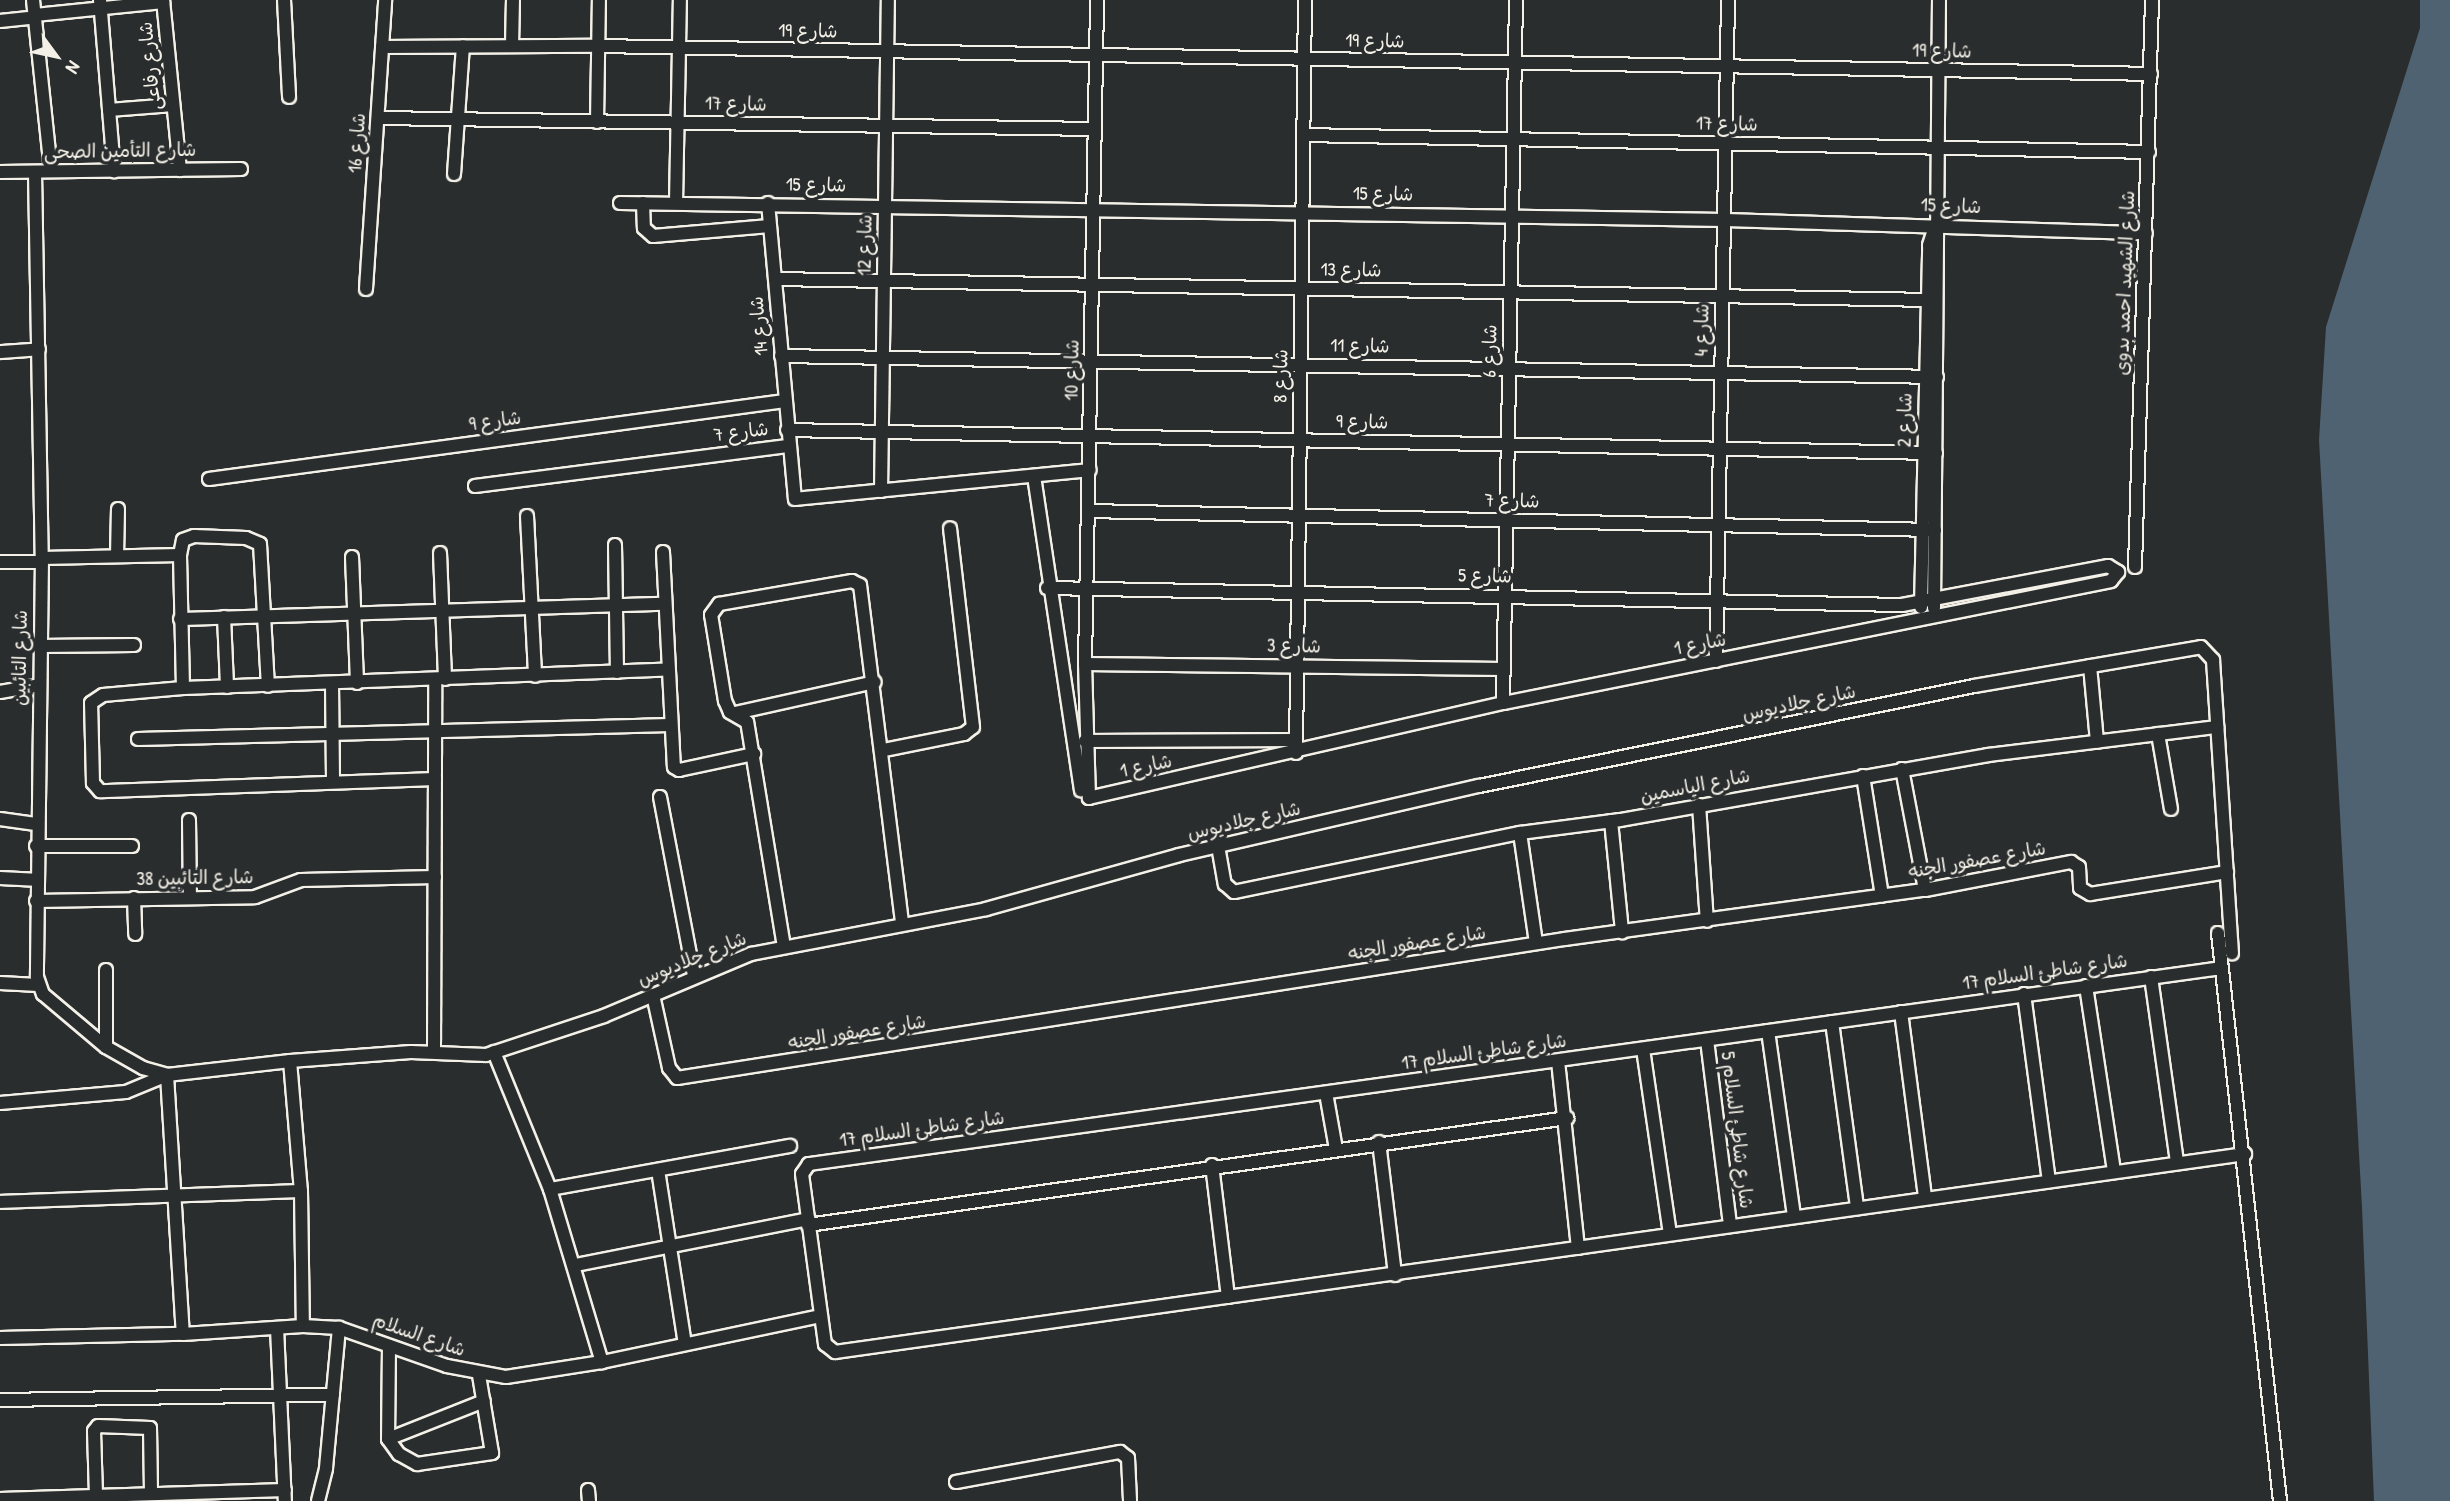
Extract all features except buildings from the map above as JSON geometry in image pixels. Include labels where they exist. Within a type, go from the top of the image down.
[{"type":"street","points":[[33,0],[51,171]]},
{"type":"street","points":[[284,0],[289,97]]},
{"type":"street","name":"شارع 16","points":[[366,289],[385,0]]},
{"type":"street","points":[[512,46],[513,0]]},
{"type":"street","points":[[597,122],[598,0]]},
{"type":"street","points":[[676,203],[680,0]]},
{"type":"street","name":"شارع 12","points":[[881,491],[888,0]]},
{"type":"street","name":"شارع 10","points":[[1089,798],[1086,664],[1097,0]]},
{"type":"street","name":"شارع 8","points":[[1296,746],[1305,0]]},
{"type":"street","name":"شارع 6","points":[[1503,703],[1516,0]]},
{"type":"street","name":"شارع 4","points":[[1716,661],[1728,0]]},
{"type":"street","name":"شارع 2","points":[[1928,617],[1939,0]]},
{"type":"street","name":"شارع الشهيد احمد بدوى","points":[[2135,567],[2152,0]]},
{"type":"street","points":[[0,21],[100,4],[163,1]]},
{"type":"street","name":"شارع رفاعى","points":[[163,1],[180,170]]},
{"type":"street","points":[[100,4],[114,170]]},
{"type":"street","points":[[454,174],[463,46]]},
{"type":"street","name":"شارع 19","points":[[382,47],[679,47],[2151,74]]},
{"type":"street","points":[[109,110],[173,105]]},
{"type":"street","name":"شارع 17","points":[[378,118],[1094,129]]},
{"type":"street","name":"شارع 17","points":[[1304,135],[2149,152]]},
{"type":"street","name":"شارع التأمين الصحى","points":[[0,172],[241,169]]},
{"type":"street","name":"شارع التائبين","points":[[35,172],[42,560],[35,880],[38,985]]},
{"type":"street","name":"شارع 15","points":[[620,203],[1093,208],[1936,224],[2146,233]]},
{"type":"street","points":[[643,203],[644,228],[653,236],[770,226]]},
{"type":"street","name":"شارع 14","points":[[768,204],[789,446]]},
{"type":"street","name":"شارع 2","points":[[1931,376],[1927,300],[1930,238],[1936,224]]},
{"type":"street","name":"شارع 13","points":[[775,279],[1927,300]]},
{"type":"street","points":[[0,352],[38,349]]},
{"type":"street","name":"شارع 11","points":[[781,356],[883,355],[1931,376]]},
{"type":"street","name":"شارع 9","points":[[209,479],[785,401]]},
{"type":"street","name":"شارع 9","points":[[787,430],[1930,453]]},
{"type":"street","name":"شارع 7","points":[[475,486],[789,446],[795,499],[1090,470]]},
{"type":"street","points":[[1034,476],[1047,588],[1082,792],[1089,798]]},
{"type":"street","points":[[117,556],[118,509]]},
{"type":"street","name":"شارع 7","points":[[1089,511],[1929,530]]},
{"type":"street","points":[[527,516],[535,676]]},
{"type":"street","points":[[884,750],[964,734],[973,727],[950,528]]},
{"type":"street","points":[[183,688],[180,555],[187,536],[257,541],[262,551],[268,686]]},
{"type":"street","points":[[615,545],[617,672]]},
{"type":"street","points":[[434,1052],[435,731],[442,609],[440,552]]},
{"type":"street","points":[[663,552],[672,760],[679,770],[754,754]]},
{"type":"street","points":[[0,562],[180,555]]},
{"type":"street","points":[[352,557],[351,613],[357,683]]},
{"type":"street","name":"شارع 1","points":[[1089,798],[1296,746],[2111,581],[2118,572],[2108,566],[1927,601]]},
{"type":"street","points":[[784,947],[747,722],[726,708],[711,615],[713,606],[719,604],[858,582],[884,750],[902,923]]},
{"type":"street","name":"شارع 5","points":[[1047,588],[1716,602],[1927,601]]},
{"type":"street","points":[[180,619],[665,604]]},
{"type":"street","points":[[224,617],[227,687]]},
{"type":"street","points":[[40,646],[134,645]]},
{"type":"street","name":"شارع جلاديوس","points":[[0,1103],[126,1092],[167,1075],[290,1061],[434,1052],[470,1056],[494,1052],[653,995],[694,976],[784,947],[986,909],[1218,846],[1479,786],[2090,666],[2205,648],[2212,656],[2232,953]]},
{"type":"street","name":"شارع 3","points":[[1086,664],[1503,668]]},
{"type":"street","points":[[2090,666],[2097,742]]},
{"type":"street","points":[[435,779],[107,792],[96,788],[93,699],[183,688],[668,669]]},
{"type":"street","points":[[735,713],[875,682]]},
{"type":"street","points":[[332,684],[332,781]]},
{"type":"street","points":[[0,692],[39,685]]},
{"type":"street","points":[[138,739],[670,725]]},
{"type":"street","name":"شارع الياسمين","points":[[1218,846],[1225,884],[1234,892],[1520,833],[1611,821],[1902,769],[2217,727]]},
{"type":"street","points":[[2158,734],[2171,809]]},
{"type":"street","points":[[1086,741],[1296,746]]},
{"type":"street","points":[[1902,769],[1925,890]]},
{"type":"street","points":[[1863,776],[1881,896]]},
{"type":"street","points":[[660,797],[694,976]]},
{"type":"street","points":[[1699,805],[1707,921]]},
{"type":"street","points":[[0,818],[36,824]]},
{"type":"street","points":[[190,820],[190,897]]},
{"type":"street","points":[[1611,821],[1622,932]]},
{"type":"street","points":[[1520,833],[1536,943]]},
{"type":"street","points":[[36,846],[132,846]]},
{"type":"street","name":"شارع عصفور الجنه","points":[[653,995],[668,1068],[677,1078],[1536,943],[1925,890],[2071,862],[2079,867],[2080,888],[2087,894],[2227,872]]},
{"type":"street","name":"شارع التائبين 38","points":[[36,901],[267,896],[301,880],[435,877]]},
{"type":"street","points":[[0,878],[35,880]]},
{"type":"street","points":[[134,898],[135,934]]},
{"type":"street","points":[[2218,933],[2245,1154],[2280,1501]]},
{"type":"street","name":"شارع شاطئ السلام 17","points":[[2222,968],[809,1164],[802,1174],[825,1344],[835,1352],[2245,1154]]},
{"type":"street","points":[[106,970],[106,1047]]},
{"type":"street","points":[[2151,977],[2177,1163]]},
{"type":"street","points":[[0,984],[38,985],[106,1047],[143,1068],[167,1075],[177,1192],[183,1334]]},
{"type":"street","points":[[2086,986],[2114,1172]]},
{"type":"street","points":[[2024,994],[2049,1181]]},
{"type":"street","points":[[1900,1012],[1925,1198]]},
{"type":"street","points":[[1832,1022],[1857,1208]]},
{"type":"street","points":[[1768,1031],[1794,1216]]},
{"type":"street","name":"شارع شاطئ السلام 5","points":[[1707,1040],[1730,1225]]},
{"type":"street","points":[[1643,1049],[1670,1234]]},
{"type":"street","points":[[494,1052],[550,1189],[576,1265],[602,1362]]},
{"type":"street","points":[[290,1061],[301,1191],[303,1326]]},
{"type":"street","points":[[1558,1061],[1567,1118],[1578,1248]]},
{"type":"street","points":[[1326,1093],[1336,1149]]},
{"type":"street","points":[[576,1265],[808,1222],[1567,1118]]},
{"type":"street","points":[[1379,1142],[1395,1275]]},
{"type":"street","points":[[550,1189],[790,1146]]},
{"type":"street","points":[[1212,1165],[1228,1297]]},
{"type":"street","points":[[658,1170],[672,1246],[685,1344]]},
{"type":"street","points":[[0,1202],[177,1192],[301,1191]]},
{"type":"street","name":"شارع السلام","points":[[0,1338],[183,1334],[303,1326],[339,1328],[479,1375],[506,1377],[602,1362],[821,1316]]},
{"type":"street","points":[[0,1499],[151,1493],[285,1495],[277,1328]]},
{"type":"street","points":[[318,1501],[333,1395],[339,1328]]},
{"type":"street","points":[[389,1346],[388,1439],[398,1454],[417,1464],[489,1457],[493,1449],[479,1375]]},
{"type":"street","points":[[0,1400],[333,1395]]},
{"type":"street","points":[[388,1439],[484,1401]]},
{"type":"street","points":[[96,1495],[94,1430],[98,1426],[150,1429],[151,1493]]},
{"type":"street","points":[[956,1482],[1120,1452],[1128,1458],[1130,1501]]},
{"type":"water","points":[[2420,0],[2450,0],[2450,1501],[2374,1501],[2362,1207],[2319,440],[2326,327],[2420,28]]}]
